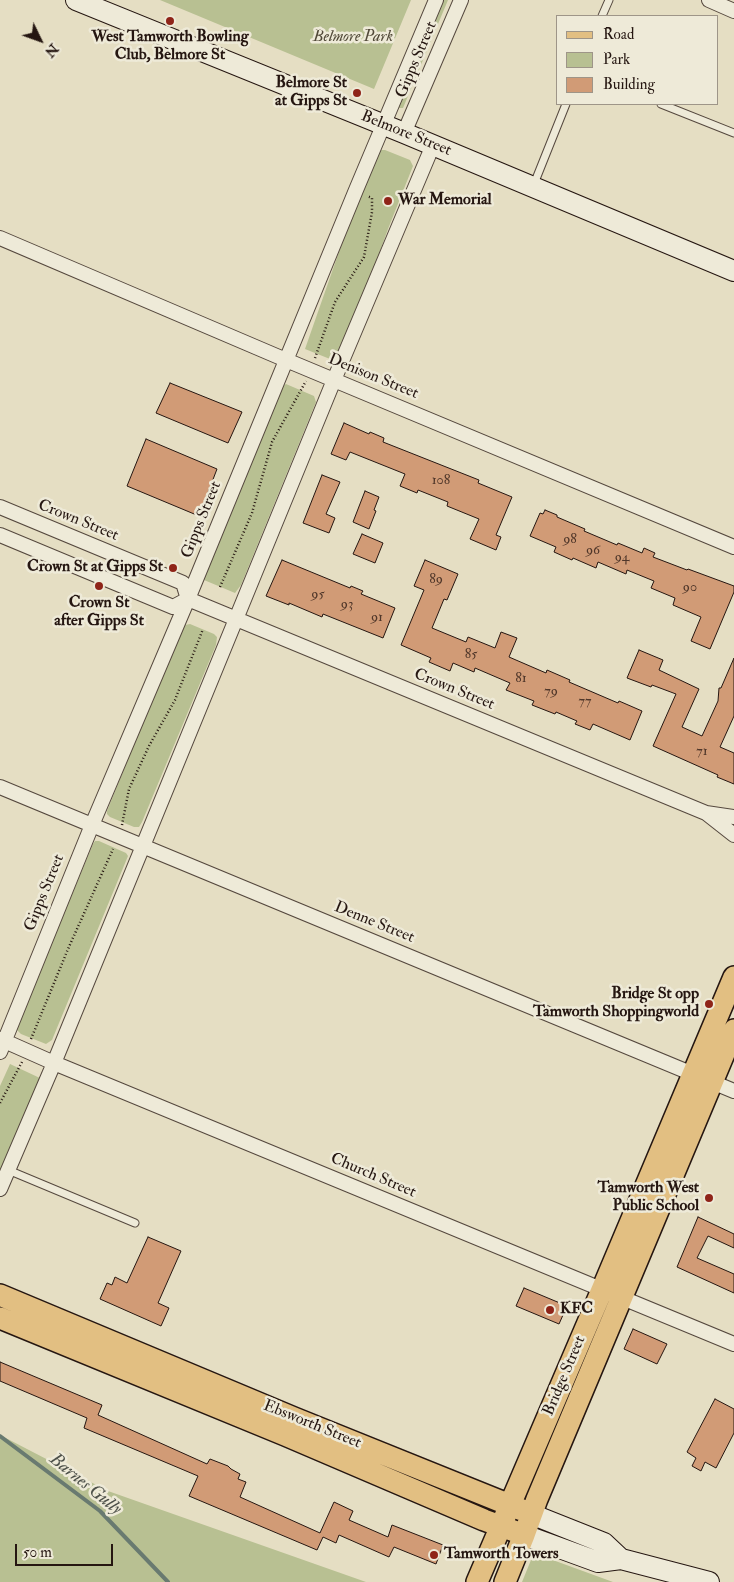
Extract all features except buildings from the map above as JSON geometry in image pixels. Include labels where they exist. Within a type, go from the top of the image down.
[{"type":"main road","name":"Bridge Street","points":[[508,1575],[612,1294],[702,1077],[734,977]]},
{"type":"main road","name":"Bridge Street","points":[[702,1077],[734,1030]]},
{"type":"main road","name":"Bridge Street","points":[[477,1582],[510,1506],[612,1294]]},
{"type":"main road","name":"Ebsworth Street","points":[[0,1295],[285,1414],[532,1514]]},
{"type":"main road","name":"Ebsworth Street","points":[[0,1318],[524,1535]]},
{"type":"street","name":"Belmore Street","points":[[76,0],[533,186],[734,271]]},
{"type":"street","name":"Gipps Street","points":[[2,1044],[436,0]]},
{"type":"street","name":"Gipps Street","points":[[404,133],[461,0]]},
{"type":"street","points":[[709,0],[734,10]]},
{"type":"street","points":[[0,1188],[54,1063],[235,619],[433,145]]},
{"type":"street","name":"Denison Street","points":[[0,238],[286,360],[734,546]]},
{"type":"street","name":"Crown Street","points":[[0,508],[183,583],[188,599],[235,619],[706,813],[734,817]]},
{"type":"street","points":[[0,535],[173,607],[188,599]]},
{"type":"street","name":"Denne Street","points":[[0,786],[734,1091]]},
{"type":"street","name":"Crown Street","points":[[706,813],[734,835]]},
{"type":"street","name":"Church Street","points":[[2,1044],[26,1050],[734,1344]]},
{"type":"street","name":"Ebsworth Street","points":[[532,1514],[604,1543],[621,1559]]},
{"type":"street","name":"Ebsworth Street","points":[[524,1535],[598,1562],[621,1559],[709,1582]]},
{"type":"lane","points":[[602,15],[609,0]]},
{"type":"lane","points":[[533,186],[566,105]]},
{"type":"lane","points":[[664,105],[734,133]]},
{"type":"lane","points":[[8,1170],[135,1223]]},
{"type":"path","points":[[220,587],[252,513],[272,442],[302,390],[311,370],[335,302],[364,257],[372,212],[372,198],[361,192]]},
{"type":"path","points":[[0,1103],[21,1065],[68,949],[124,822],[129,789],[149,746],[175,700],[203,629]]},
{"type":"green space","name":"Belmore Park","points":[[160,0],[411,0],[374,89]]},
{"type":"green space","points":[[441,0],[448,0],[403,108],[398,108]]},
{"type":"green space","points":[[379,150],[385,150],[410,160],[413,166],[388,229],[340,363],[305,349],[355,206]]},
{"type":"green space","points":[[286,384],[314,396],[316,402],[241,585],[235,593],[204,580],[205,570],[281,387]]},
{"type":"green space","points":[[190,624],[214,634],[217,637],[216,645],[142,822],[139,827],[134,827],[110,817],[107,811],[181,629],[185,625]]},
{"type":"green space","points":[[95,841],[126,853],[128,856],[52,1040],[46,1044],[21,1034],[16,1029]]},
{"type":"green space","points":[[10,1064],[42,1079],[0,1177],[0,1086]]},
{"type":"green space","points":[[0,1435],[108,1491],[366,1582],[0,1582]]},
{"type":"green space","points":[[550,1559],[613,1582],[522,1582],[531,1560]]},
{"type":"waterway","name":"Barnes Gully","points":[[0,1436],[100,1511],[168,1582]]},
{"type":"place","name":"West Tamworth Bowling Club, Belmore St","points":[[170,21]]},
{"type":"place","name":"Belmore St at Gipps St","points":[[357,93]]},
{"type":"place","name":"War Memorial","points":[[388,201]]},
{"type":"place","name":"Crown St at Gipps St","points":[[173,568]]},
{"type":"place","name":"Crown St after Gipps St","points":[[99,586]]},
{"type":"place","name":"Bridge St opp Tamworth Shoppingworld","points":[[709,1004]]},
{"type":"place","name":"Tamworth West Public School","points":[[709,1198]]},
{"type":"place","name":"KFC","points":[[550,1310]]},
{"type":"place","name":"Tamworth Towers","points":[[434,1555]]}]
